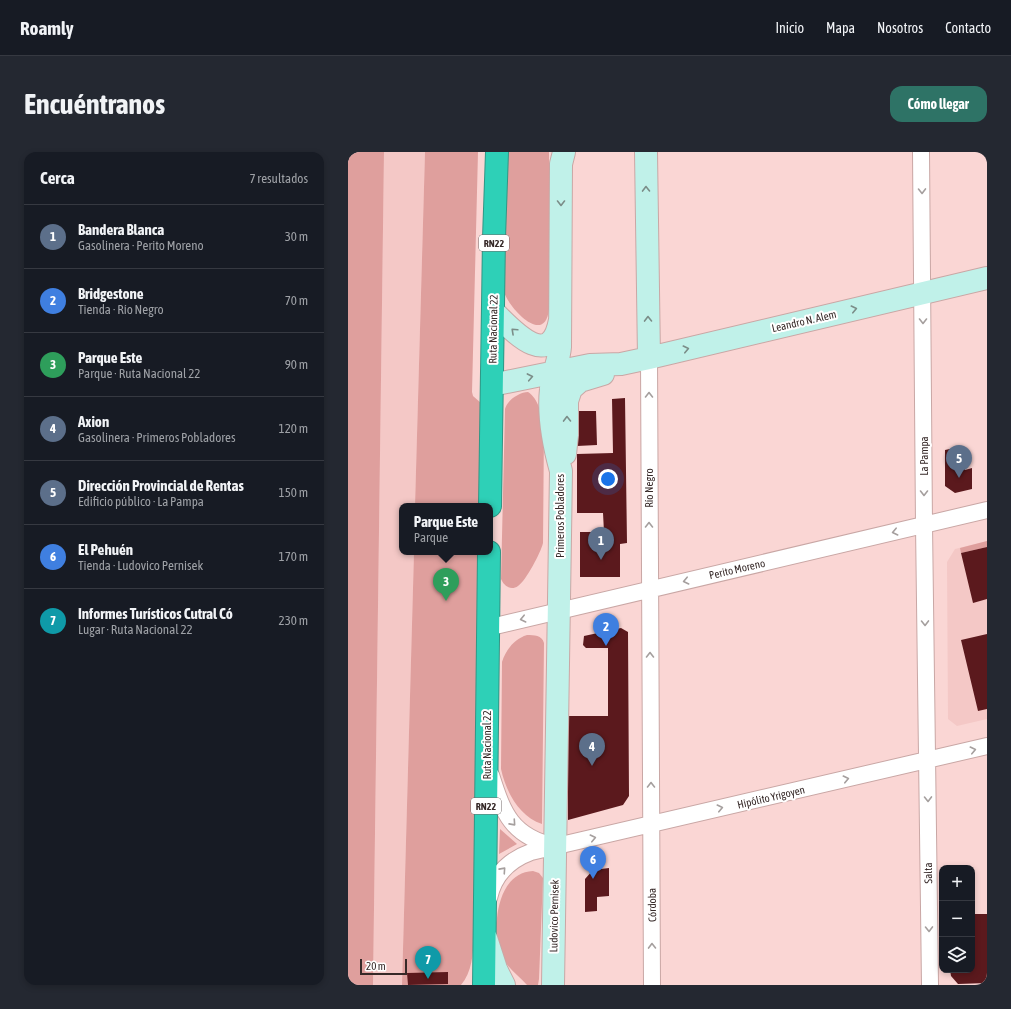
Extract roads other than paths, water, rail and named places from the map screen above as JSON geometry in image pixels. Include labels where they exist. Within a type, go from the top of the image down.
[{"type":"highway","name":"Ruta Nacional 22","points":[[490,503],[497,152]]},
{"type":"highway","name":"Ruta Nacional 22","points":[[484,985],[489,555]]},
{"type":"main road","name":"Río Negro","points":[[646,152],[648,358]]},
{"type":"main road","name":"Primeros Pobladores","points":[[555,846],[561,472],[552,431],[551,390],[560,353],[562,158]]},
{"type":"main road","name":"Leandro N. Alem","points":[[492,385],[590,365],[621,364],[987,278]]},
{"type":"main road","points":[[493,311],[522,338],[530,343],[538,345],[550,342],[556,335],[561,319]]},
{"type":"main road","name":"Leandro N. Alem","points":[[561,472],[567,442],[567,401],[571,389],[580,381],[604,374],[621,364]]},
{"type":"main road","name":"Ludovico Pernisek","points":[[553,985],[555,846]]},
{"type":"main road","points":[[485,926],[496,969],[504,985]]},
{"type":"street","name":"La Pampa","points":[[921,152],[924,525],[928,760]]},
{"type":"street","name":"Río Negro","points":[[648,358],[651,824]]},
{"type":"street","name":"Perito Moreno","points":[[488,628],[987,510]]},
{"type":"street","name":"Hipólito Yrigoyen","points":[[485,926],[491,890],[495,880],[503,869],[518,857],[531,852],[987,746]]},
{"type":"street","name":"Salta","points":[[928,760],[930,985]]},
{"type":"street","points":[[487,762],[499,800],[509,820],[531,838],[555,846]]},
{"type":"street","name":"Córdoba","points":[[651,824],[652,985]]},
{"type":"place","name":"Dirección Provincial de Rentas","points":[[959,478]]},
{"type":"place","name":"Bandera Blanca","points":[[601,560]]},
{"type":"place","name":"Parque Este","points":[[446,601]]},
{"type":"place","name":"Bridgestone","points":[[606,646]]},
{"type":"place","name":"Axion","points":[[592,766]]},
{"type":"place","name":"El Pehuén","points":[[593,879]]},
{"type":"place","name":"Informes Turísticos Cutral Có","points":[[428,979]]}]
